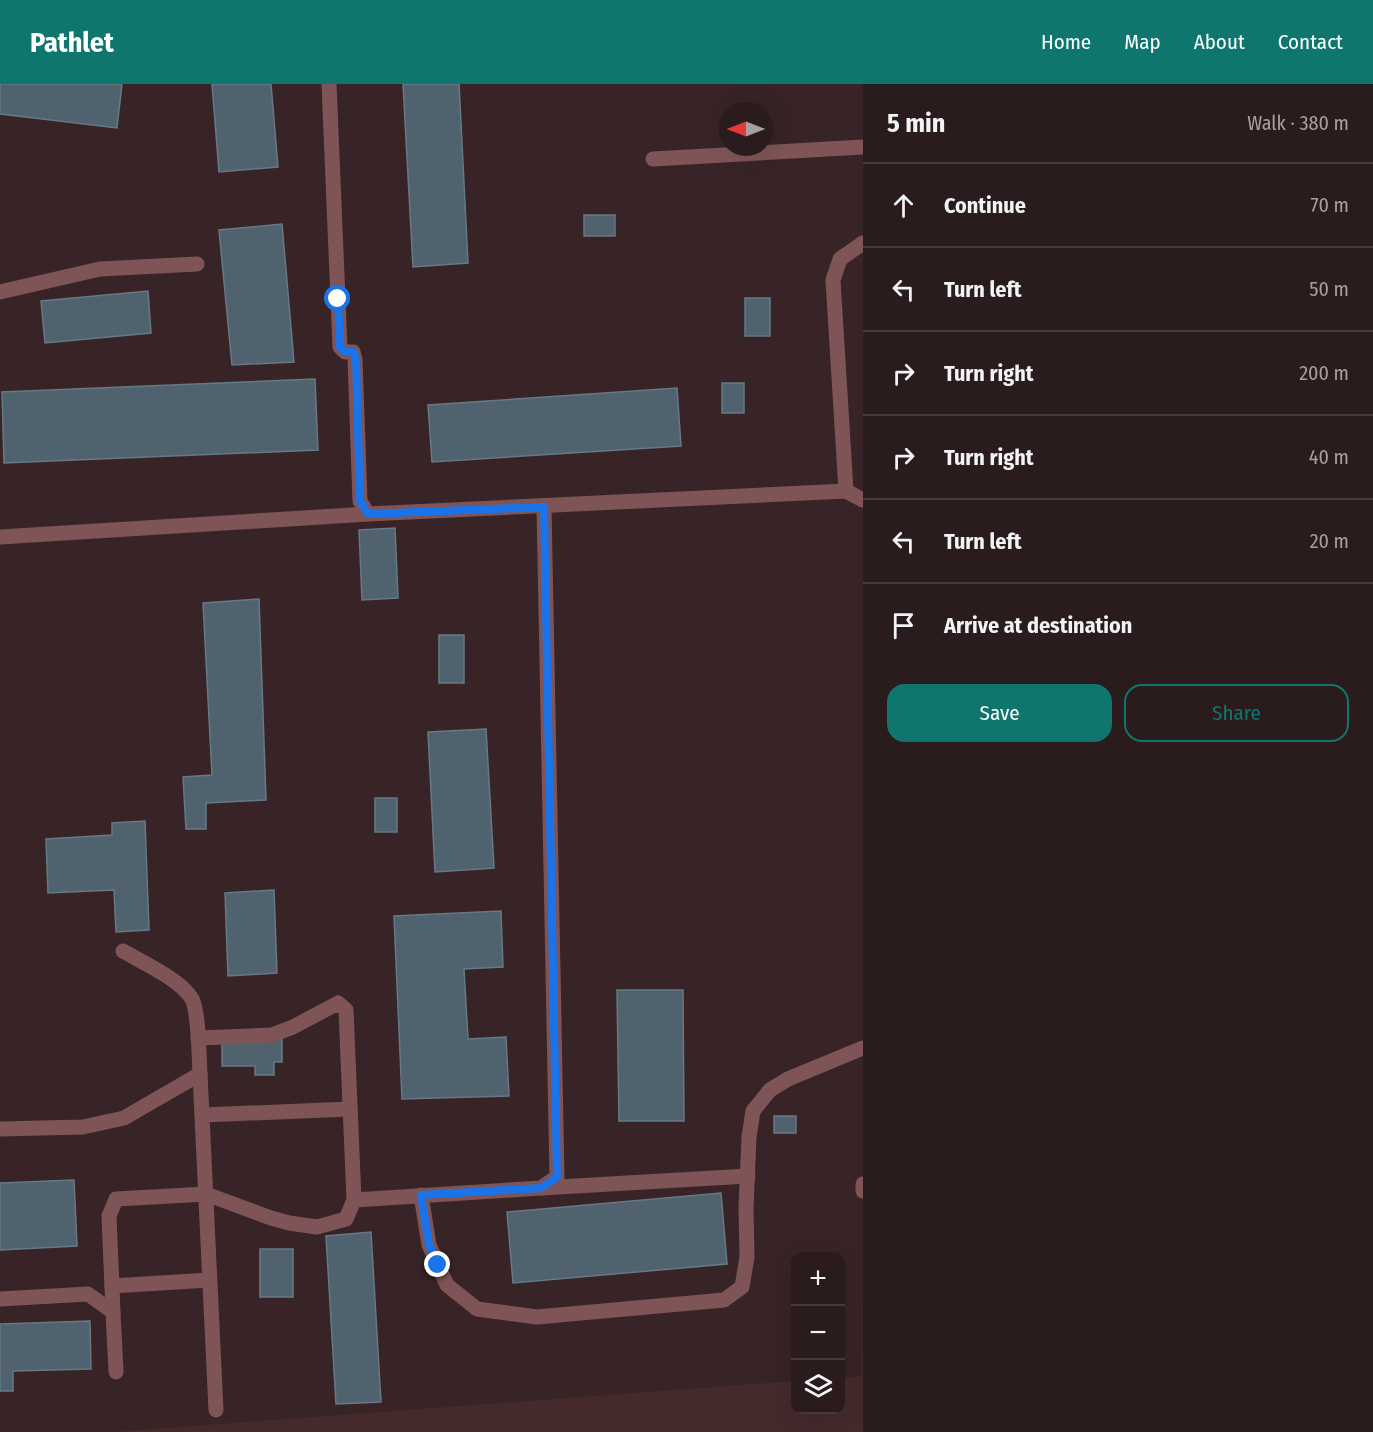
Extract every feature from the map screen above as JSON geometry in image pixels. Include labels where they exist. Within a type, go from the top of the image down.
[{"type":"lane","points":[[329,84],[340,347],[345,352],[353,352],[356,359],[360,501],[368,514]]},
{"type":"lane","points":[[653,159],[863,147]]},
{"type":"lane","points":[[846,491],[833,280],[840,259],[863,243]]},
{"type":"lane","points":[[0,292],[100,269],[197,264]]},
{"type":"lane","points":[[0,537],[368,514],[846,491],[863,500]]},
{"type":"lane","points":[[541,1188],[557,1177],[544,507]]},
{"type":"lane","points":[[123,951],[177,984],[192,1000],[198,1038],[216,1410]]},
{"type":"lane","points":[[116,1372],[109,1216],[116,1199],[206,1194],[271,1218],[317,1227],[346,1219],[354,1200],[346,1010],[338,1003],[293,1028],[272,1035],[198,1038]]},
{"type":"lane","points":[[421,1195],[429,1245],[447,1285],[477,1309],[537,1317],[724,1300],[742,1287],[747,1257],[746,1207],[749,1137],[753,1111],[770,1090],[788,1079],[863,1048]]},
{"type":"lane","points":[[0,1129],[83,1127],[124,1118],[200,1074]]},
{"type":"lane","points":[[202,1115],[350,1109]]},
{"type":"lane","points":[[354,1200],[748,1176]]},
{"type":"lane","points":[[863,1184],[863,1191]]},
{"type":"lane","points":[[112,1286],[209,1280]]},
{"type":"lane","points":[[0,1299],[88,1294],[113,1312]]},
{"type":"shaded area","points":[[863,1248],[863,1432],[114,1432],[791,1381],[791,1414],[845,1414],[845,1378],[862,1376]]},
{"type":"building","points":[[0,84],[122,84],[117,128],[0,114]]},
{"type":"building","points":[[212,84],[271,84],[278,167],[219,172]]},
{"type":"building","points":[[403,84],[459,84],[468,263],[413,267]]},
{"type":"building","points":[[584,215],[615,215],[615,236],[584,236]]},
{"type":"building","points":[[282,224],[294,362],[232,365],[219,230]]},
{"type":"building","points":[[148,291],[151,333],[45,343],[41,301]]},
{"type":"building","points":[[745,298],[770,298],[770,336],[745,336]]},
{"type":"building","points":[[315,379],[318,450],[4,463],[2,392]]},
{"type":"building","points":[[722,383],[744,383],[744,413],[722,413]]},
{"type":"building","points":[[677,388],[681,446],[432,462],[428,405]]},
{"type":"building","points":[[395,528],[398,598],[362,600],[359,530]]},
{"type":"building","points":[[259,599],[266,800],[206,803],[206,829],[186,829],[183,777],[212,775],[203,603]]},
{"type":"building","points":[[439,635],[464,635],[464,683],[439,683]]},
{"type":"building","points":[[486,729],[494,868],[435,872],[428,732]]},
{"type":"building","points":[[375,798],[397,798],[397,832],[375,832]]},
{"type":"building","points":[[145,821],[149,930],[116,932],[114,890],[48,893],[46,839],[112,835],[112,823]]},
{"type":"building","points":[[274,890],[277,973],[228,976],[225,893]]},
{"type":"building","points":[[501,911],[503,967],[464,969],[468,1039],[506,1037],[509,1096],[402,1099],[394,916]]},
{"type":"building","points":[[617,990],[683,990],[684,1121],[619,1121]]},
{"type":"building","points":[[222,1039],[282,1039],[282,1062],[274,1062],[274,1075],[255,1075],[255,1066],[222,1066]]},
{"type":"building","points":[[774,1116],[796,1116],[796,1133],[774,1133]]},
{"type":"building","points":[[74,1180],[77,1246],[0,1250],[0,1183]]},
{"type":"building","points":[[721,1193],[727,1264],[513,1283],[507,1212]]},
{"type":"building","points":[[371,1232],[381,1402],[336,1404],[326,1236]]},
{"type":"building","points":[[260,1249],[293,1249],[293,1297],[260,1297]]},
{"type":"building","points":[[90,1321],[91,1369],[13,1371],[13,1391],[0,1391],[0,1324]]},
{"type":"route","points":[[338,299],[340,347],[345,352],[353,352],[356,359],[360,501],[368,514],[544,507],[557,1177],[541,1188],[421,1195],[429,1245],[438,1265]]}]
